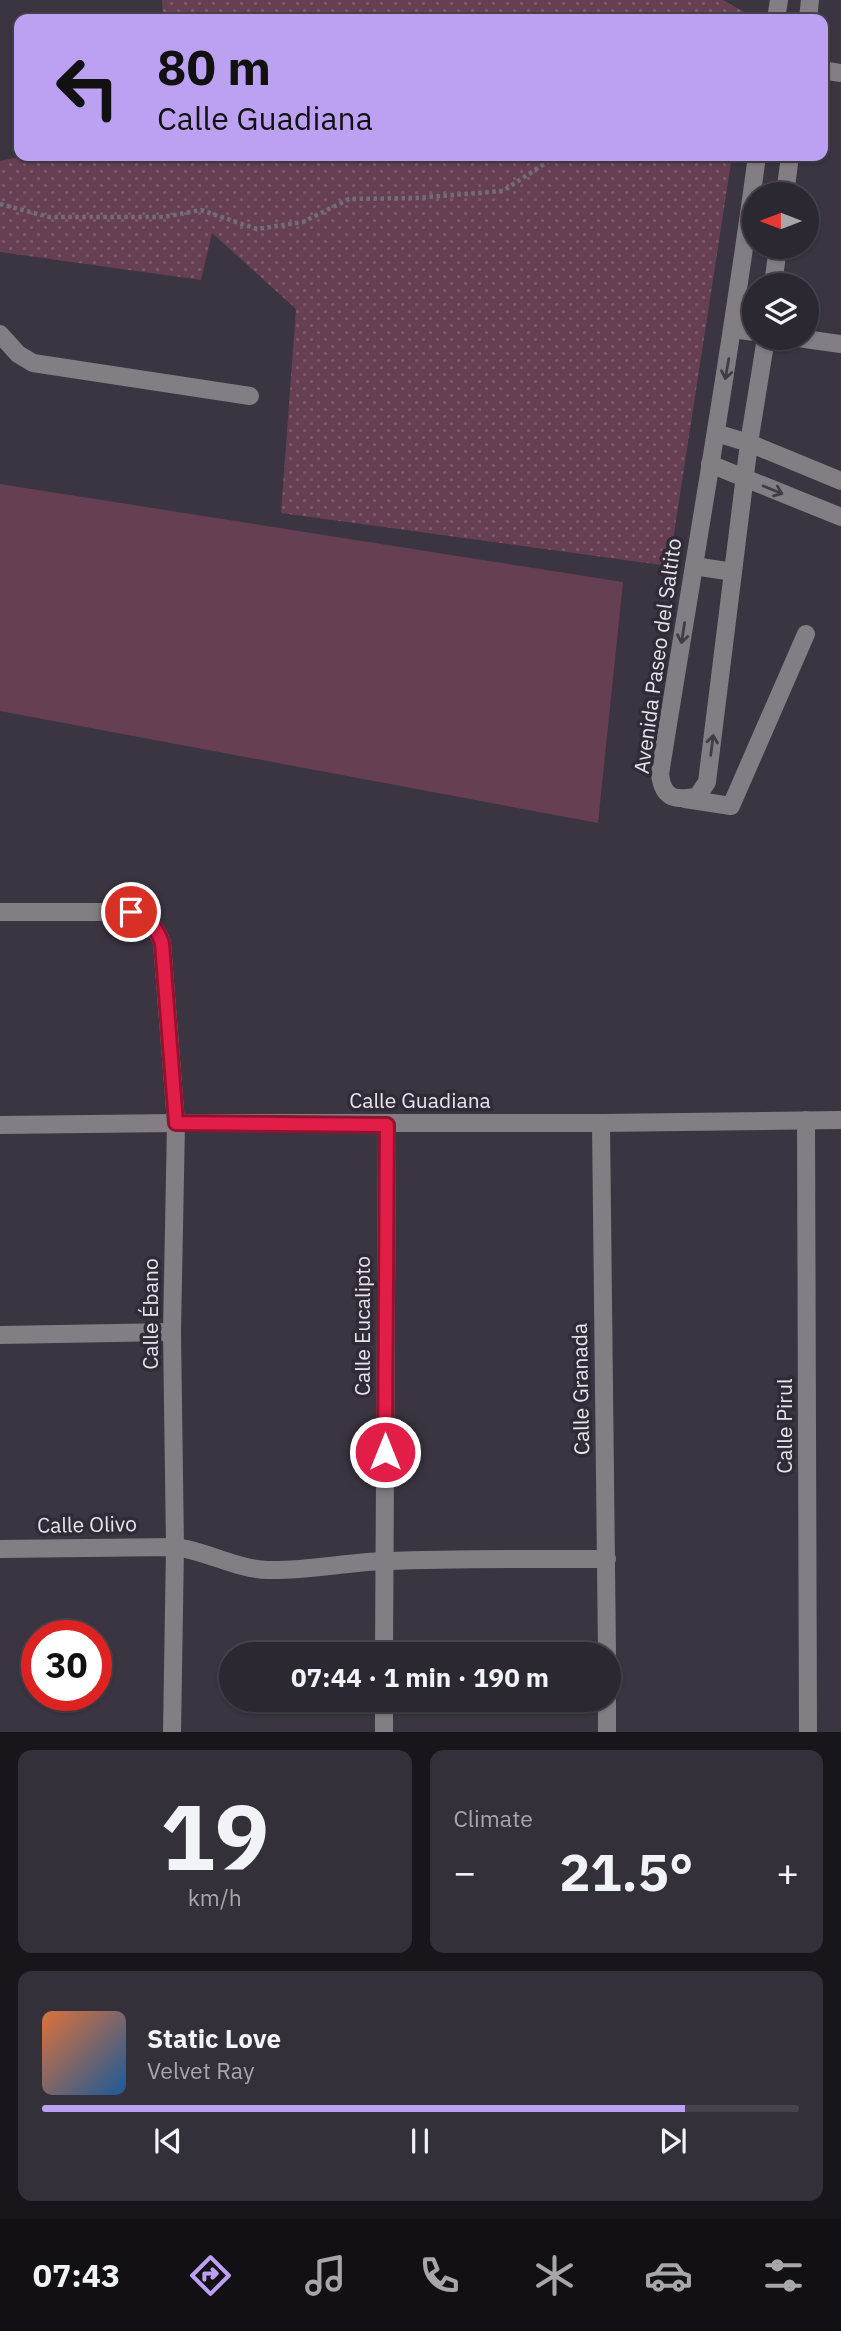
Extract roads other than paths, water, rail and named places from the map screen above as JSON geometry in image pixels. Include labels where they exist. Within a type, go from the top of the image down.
[{"type":"street","name":"Avenida Paseo del Saltito","points":[[685,799],[675,799],[666,793],[661,785],[660,774],[734,329],[756,161]]},
{"type":"street","points":[[787,182],[789,161]]},
{"type":"street","points":[[734,329],[742,330]]},
{"type":"street","points":[[0,334],[18,354],[33,363],[250,396]]},
{"type":"street","points":[[819,341],[841,344]]},
{"type":"street","points":[[685,799],[697,797],[707,782],[745,478],[764,350]]},
{"type":"street","points":[[716,433],[750,443],[841,481]]},
{"type":"street","points":[[710,464],[841,517]]},
{"type":"street","points":[[694,566],[733,572]]},
{"type":"street","points":[[685,799],[731,806],[806,634]]},
{"type":"street","name":"Calle Ébano","points":[[0,912],[131,912],[145,918],[157,928],[162,943],[176,1123],[172,1332],[175,1547],[172,1732]]},
{"type":"street","name":"Calle Pirul","points":[[806,1120],[808,1732]]},
{"type":"street","name":"Calle Guadiana","points":[[0,1125],[387,1125],[841,1120]]},
{"type":"street","name":"Calle Granada","points":[[601,1123],[607,1642]]},
{"type":"street","name":"Calle Eucalipto","points":[[384,1642],[387,1125]]},
{"type":"street","points":[[0,1335],[172,1332]]},
{"type":"street","name":"Calle Olivo","points":[[0,1549],[175,1547],[196,1549],[244,1567],[265,1570],[384,1561],[607,1559]]},
{"type":"street","points":[[384,1712],[384,1732]]},
{"type":"street","points":[[607,1712],[607,1732]]}]
